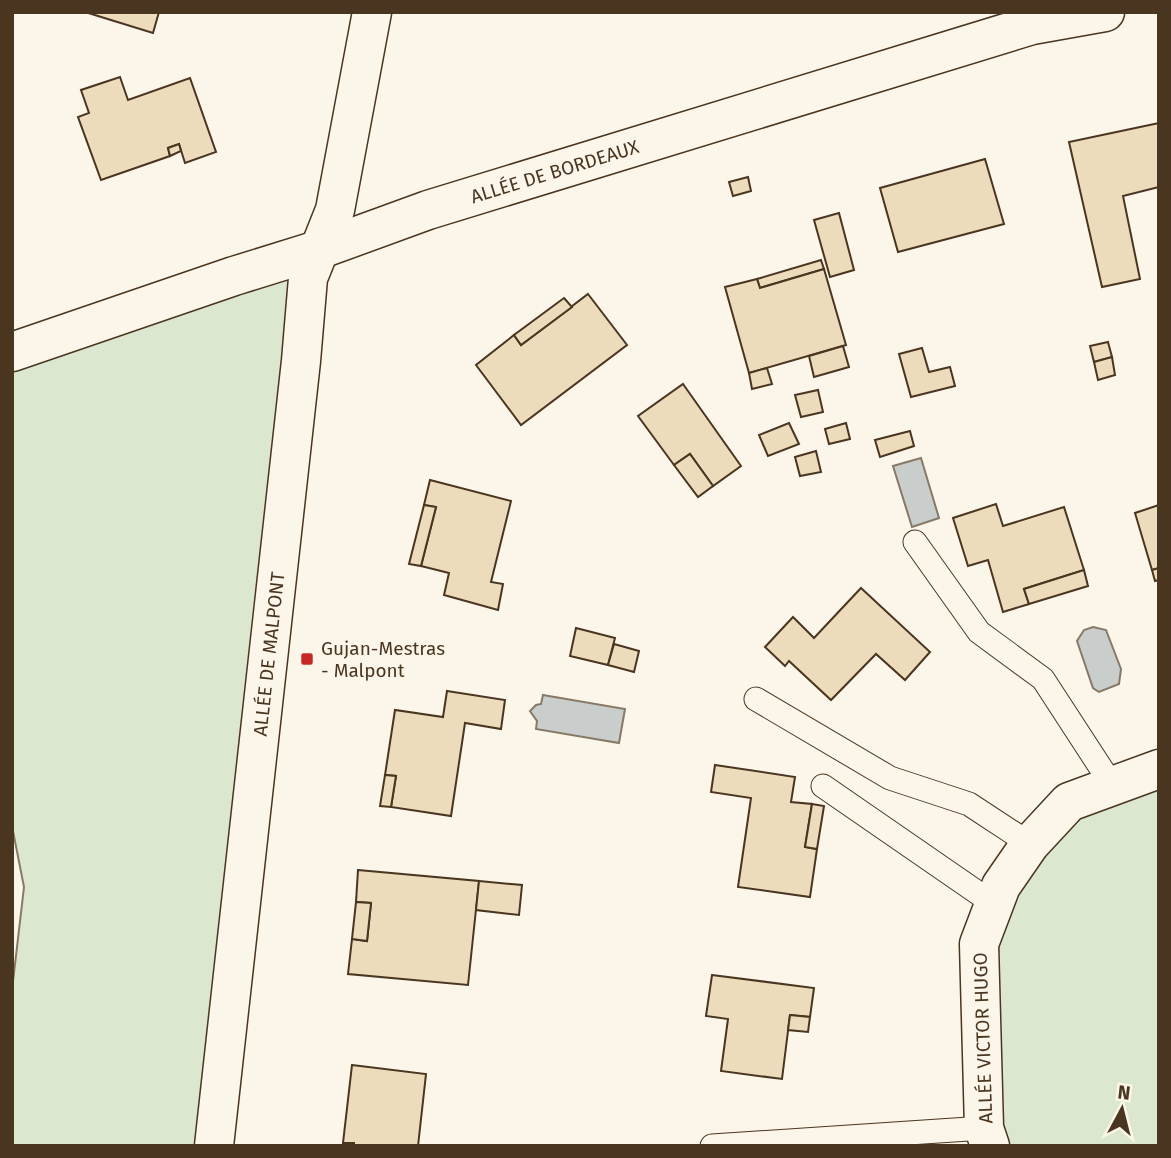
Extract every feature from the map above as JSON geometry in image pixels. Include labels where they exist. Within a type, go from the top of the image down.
[{"type":"street","name":"ALLÉE DE MALPONT","points":[[214,1146],[308,278],[335,210],[372,12]]},
{"type":"street","name":"ALLÉE DE BORDEAUX","points":[[12,352],[428,209],[1032,25],[1105,12]]},
{"type":"street","name":"ALLÉE VICTOR HUGO","points":[[987,1137],[979,944],[1000,886],[1030,844],[1069,802],[1159,769]]},
{"type":"lane","points":[[915,542],[979,632],[1043,679],[1112,785]]},
{"type":"lane","points":[[756,699],[890,778],[969,804],[1030,844]]},
{"type":"lane","points":[[823,786],[994,904]]},
{"type":"lane","points":[[712,1146],[987,1137]]},
{"type":"green space","points":[[321,249],[214,1146],[12,1146],[12,990],[24,887],[12,826],[12,352]]},
{"type":"green space","points":[[1159,769],[1159,1146],[990,1146],[1001,886],[1069,802]]},
{"type":"shaded area","points":[[921,458],[939,518],[912,527],[893,466]]},
{"type":"shaded area","points":[[1093,627],[1106,630],[1121,669],[1119,684],[1099,692],[1093,688],[1077,641],[1084,630]]},
{"type":"shaded area","points":[[543,695],[625,709],[619,743],[536,729],[537,721],[530,711],[541,704]]},
{"type":"building","points":[[85,12],[159,12],[153,33]]},
{"type":"building","points":[[120,77],[128,100],[190,78],[216,152],[185,163],[179,144],[168,148],[170,156],[101,180],[78,117],[89,113],[81,90]]},
{"type":"building","points":[[1159,123],[1159,187],[1123,196],[1140,279],[1102,287],[1069,142]]},
{"type":"building","points":[[179,144],[181,151],[170,156],[168,148]]},
{"type":"building","points":[[985,159],[1004,224],[898,252],[880,188]]},
{"type":"building","points":[[748,177],[751,191],[733,196],[729,182]]},
{"type":"building","points":[[839,213],[854,270],[830,277],[814,220]]},
{"type":"building","points":[[821,260],[824,269],[760,288],[757,279]]},
{"type":"building","points":[[824,269],[846,345],[749,373],[725,287],[757,279],[760,288]]},
{"type":"building","points":[[588,294],[627,345],[521,425],[476,365],[514,335],[521,345]]},
{"type":"building","points":[[564,298],[572,307],[521,345],[514,335]]},
{"type":"building","points":[[1108,342],[1112,357],[1094,362],[1090,346]]},
{"type":"building","points":[[843,346],[849,367],[814,377],[809,356]]},
{"type":"building","points":[[922,348],[929,372],[950,367],[955,386],[911,397],[899,354]]},
{"type":"building","points":[[1112,357],[1115,375],[1098,380],[1094,362]]},
{"type":"building","points":[[767,368],[772,384],[752,389],[749,373]]},
{"type":"building","points":[[683,384],[741,466],[713,486],[690,454],[674,465],[638,416]]},
{"type":"building","points":[[818,390],[823,412],[801,417],[795,395]]},
{"type":"building","points":[[789,423],[799,444],[768,456],[759,435]]},
{"type":"building","points":[[846,423],[850,439],[829,444],[825,429]]},
{"type":"building","points":[[910,431],[914,446],[880,457],[875,440]]},
{"type":"building","points":[[816,451],[821,472],[800,476],[795,457]]},
{"type":"building","points":[[690,454],[713,486],[698,497],[674,465]]},
{"type":"building","points":[[430,480],[511,501],[491,582],[503,584],[498,610],[444,595],[449,573],[421,566],[436,507],[424,505]]},
{"type":"building","points":[[996,504],[1003,526],[1064,507],[1084,570],[1024,589],[1029,604],[1003,612],[988,560],[968,566],[953,518]]},
{"type":"building","points":[[424,505],[436,507],[421,566],[409,564]]},
{"type":"building","points":[[1159,505],[1159,568],[1152,570],[1135,513]]},
{"type":"building","points":[[1159,568],[1159,580],[1155,581],[1152,570]]},
{"type":"building","points":[[1084,570],[1088,586],[1029,604],[1024,589]]},
{"type":"building","points":[[861,588],[930,652],[905,680],[876,654],[831,700],[789,661],[785,666],[765,647],[793,617],[814,638]]},
{"type":"building","points":[[576,628],[615,638],[608,665],[570,656]]},
{"type":"building","points":[[614,644],[639,651],[634,672],[608,665]]},
{"type":"building","points":[[447,691],[505,700],[501,729],[465,723],[451,816],[391,807],[396,776],[385,775],[395,710],[443,717]]},
{"type":"building","points":[[715,765],[795,777],[791,802],[812,804],[805,847],[817,849],[810,897],[738,887],[751,798],[711,792]]},
{"type":"building","points":[[385,775],[396,776],[391,807],[380,806]]},
{"type":"building","points":[[812,804],[824,806],[817,849],[805,847]]},
{"type":"building","points":[[358,870],[479,881],[468,985],[348,974],[352,939],[367,941],[371,903],[356,902]]},
{"type":"building","points":[[479,881],[522,885],[519,915],[476,910]]},
{"type":"building","points":[[356,902],[371,903],[367,941],[352,939]]},
{"type":"building","points":[[712,975],[814,988],[810,1017],[790,1015],[782,1079],[721,1071],[728,1019],[706,1016]]},
{"type":"building","points":[[790,1015],[810,1017],[808,1032],[788,1030]]},
{"type":"building","points":[[352,1065],[426,1074],[418,1146],[354,1146],[354,1143],[343,1143]]},
{"type":"place","name":"Gujan-Mestras - Malpont","points":[[307,659]]}]
